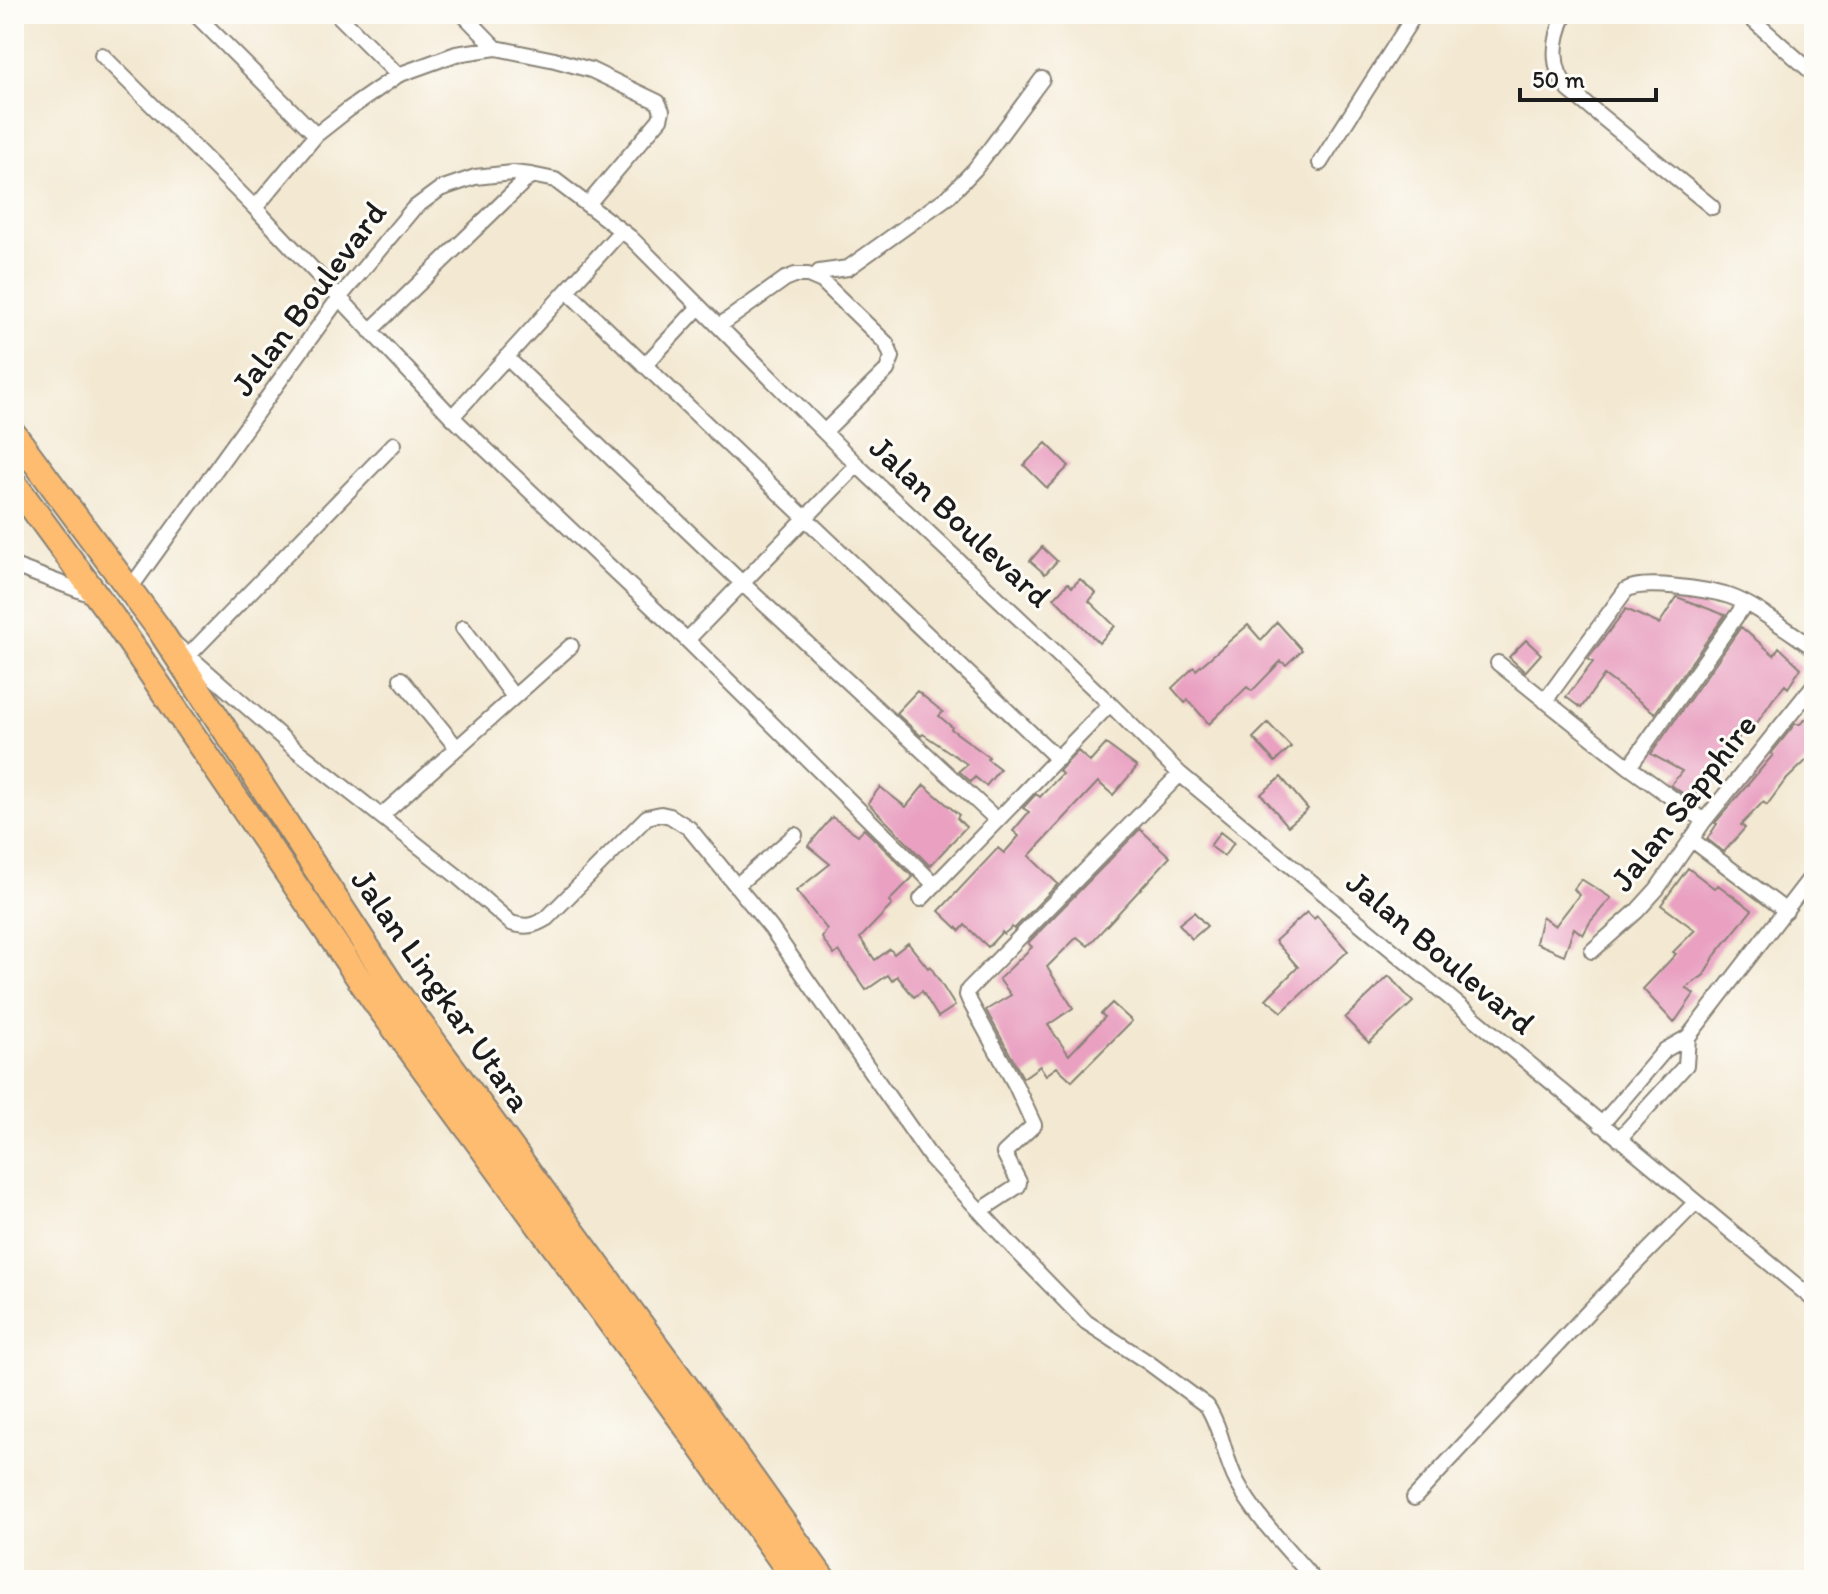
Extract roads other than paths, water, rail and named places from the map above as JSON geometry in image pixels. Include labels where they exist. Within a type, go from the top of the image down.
[{"type":"main road","name":"Jalan Lingkar Utara","points":[[19,449],[159,629],[392,985],[824,1580]]},
{"type":"main road","name":"Jalan Lingkar Utara","points":[[14,483],[243,808],[375,1002],[795,1580]]},
{"type":"main road","points":[[243,808],[267,794]]},
{"type":"street","points":[[195,14],[316,135]]},
{"type":"street","points":[[337,14],[398,75]]},
{"type":"street","points":[[1320,163],[1415,14]]},
{"type":"street","points":[[1565,14],[1556,49],[1556,73],[1561,80],[1569,90],[1712,207]]},
{"type":"street","points":[[1746,14],[1814,74]]},
{"type":"street","points":[[465,15],[496,48]]},
{"type":"street","points":[[255,208],[316,135],[398,75],[456,54],[496,48],[591,70],[658,102],[662,111],[660,119],[588,204]]},
{"type":"street","points":[[102,55],[255,208],[452,417],[687,640],[935,885]]},
{"type":"street","points":[[815,277],[823,271],[848,268],[949,196],[975,169],[1042,79]]},
{"type":"street","name":"Jalan Boulevard","points":[[129,590],[339,298],[413,209],[440,189],[475,177],[513,173],[555,180],[621,231],[857,465],[1180,774],[1814,1300]]},
{"type":"street","points":[[370,331],[531,175]]},
{"type":"street","points":[[452,417],[621,231]]},
{"type":"street","points":[[719,326],[785,279],[801,275],[815,277],[886,343],[892,357],[887,370],[824,432]]},
{"type":"street","points":[[567,291],[1058,759]]},
{"type":"street","points":[[644,366],[699,307]]},
{"type":"street","points":[[506,357],[743,584],[997,820]]},
{"type":"street","points":[[190,654],[394,444]]},
{"type":"street","points":[[687,640],[857,465]]},
{"type":"street","points":[[14,566],[96,597]]},
{"type":"street","points":[[1545,701],[1626,590],[1633,585],[1664,586],[1730,596],[1814,648]]},
{"type":"street","points":[[1629,767],[1745,604]]},
{"type":"street","points":[[463,628],[514,697]]},
{"type":"street","points":[[159,629],[294,748],[457,876],[511,923],[522,927],[536,925],[547,918],[647,817],[661,814],[679,820],[689,828],[771,928],[931,1158],[1086,1322],[1207,1406],[1214,1416],[1237,1481],[1256,1512],[1314,1580]]},
{"type":"street","points":[[381,816],[571,646]]},
{"type":"street","points":[[1498,663],[1629,767],[1704,821]]},
{"type":"street","points":[[401,679],[457,748]]},
{"type":"street","name":"Jalan Sapphire","points":[[1592,951],[1657,889],[1704,821],[1814,685]]},
{"type":"street","points":[[921,899],[1110,704]]},
{"type":"street","points":[[980,1211],[1019,1185],[1004,1153],[1034,1125],[970,1002],[968,990],[1180,774]]},
{"type":"street","points":[[736,886],[795,835]]},
{"type":"street","points":[[1691,839],[1786,911]]},
{"type":"street","points":[[1601,1125],[1665,1050],[1688,1037],[1814,873]]},
{"type":"street","points":[[1619,1139],[1686,1065],[1688,1037]]},
{"type":"street","points":[[1414,1498],[1696,1202]]}]
